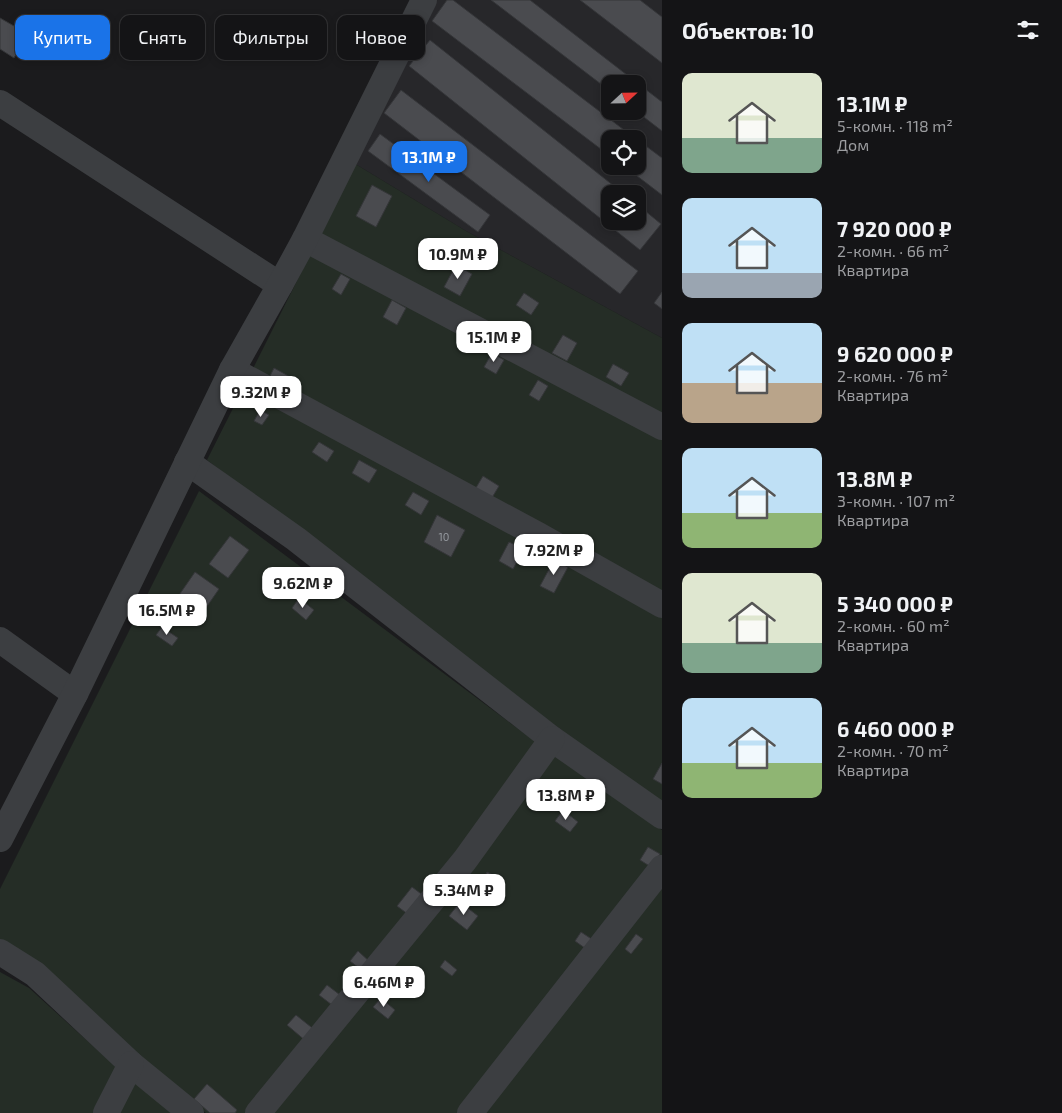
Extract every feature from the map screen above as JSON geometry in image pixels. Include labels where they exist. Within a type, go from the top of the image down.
[{"type":"street","points":[[0,839],[75,694],[232,370],[305,238],[424,0]]},
{"type":"street","points":[[0,104],[280,285]]},
{"type":"street","points":[[305,238],[662,427]]},
{"type":"street","points":[[232,370],[662,605]]},
{"type":"street","points":[[187,462],[296,539],[552,740],[662,816]]},
{"type":"street","points":[[0,640],[75,694]]},
{"type":"street","points":[[258,1113],[465,860],[552,740]]},
{"type":"street","points":[[470,1113],[662,868]]},
{"type":"street","points":[[0,952],[35,974],[131,1064],[191,1113]]},
{"type":"street","points":[[106,1113],[131,1064]]},
{"type":"shaded area","points":[[437,0],[662,0],[662,338],[466,231],[352,162],[406,60],[425,60],[425,23]]},
{"type":"shaded area","points":[[352,162],[466,231],[662,338],[662,422],[315,237]]},
{"type":"shaded area","points":[[313,249],[662,437],[662,807],[207,460]]},
{"type":"shaded area","points":[[199,491],[536,742],[662,830],[662,1113],[206,1113],[130,1049],[39,963],[0,939],[0,889]]},
{"type":"shaded area","points":[[0,972],[29,988],[114,1065],[173,1113],[0,1113]]},
{"type":"building","points":[[447,0],[453,0],[601,112],[601,120],[611,120],[624,130],[601,130],[601,149],[432,21]]},
{"type":"building","points":[[491,0],[530,0],[627,75],[601,75],[601,84]]},
{"type":"building","points":[[580,0],[640,0],[662,17],[662,63]]},
{"type":"building","points":[[0,18],[15,27],[15,56],[14,58],[0,49]]},
{"type":"building","points":[[430,40],[613,185],[601,185],[601,219],[409,66],[414,60],[425,60],[425,46]]},
{"type":"building","points":[[401,90],[638,271],[620,294],[384,113]]},
{"type":"building","points":[[646,90],[662,102],[662,131],[646,119]]},
{"type":"building","points":[[380,134],[490,215],[478,232],[368,151]]},
{"type":"building","points":[[646,146],[662,158],[662,195],[636,175],[646,175]]},
{"type":"building","points":[[372,185],[392,196],[376,227],[356,216]]},
{"type":"building","points":[[646,212],[661,224],[640,250],[615,230],[646,230]]},
{"type":"building","points":[[456,265],[472,274],[460,296],[444,287]]},
{"type":"building","points":[[341,274],[350,279],[341,295],[332,289]]},
{"type":"building","points":[[662,292],[662,309],[654,303]]},
{"type":"building","points":[[524,293],[539,303],[531,315],[516,305]]},
{"type":"building","points":[[392,300],[406,308],[397,325],[383,317]]},
{"type":"building","points":[[563,335],[577,343],[567,361],[552,353]]},
{"type":"building","points":[[492,353],[504,360],[496,374],[484,367]]},
{"type":"building","points":[[613,364],[629,373],[621,386],[606,377]]},
{"type":"building","points":[[274,368],[292,378],[287,386],[270,376]]},
{"type":"building","points":[[538,380],[548,386],[539,401],[529,395]]},
{"type":"building","points":[[260,410],[269,415],[262,425],[254,421]]},
{"type":"building","points":[[319,442],[334,451],[327,462],[312,452]]},
{"type":"building","points":[[359,460],[377,470],[369,483],[352,473]]},
{"type":"building","points":[[483,476],[499,486],[490,501],[474,491]]},
{"type":"building","points":[[413,492],[429,501],[421,515],[405,505]]},
{"type":"building","points":[[437,515],[465,530],[451,557],[424,542]]},
{"type":"building","points":[[230,536],[249,550],[228,578],[209,564]]},
{"type":"building","points":[[509,542],[524,549],[513,569],[499,561]]},
{"type":"building","points":[[554,560],[568,567],[554,593],[540,586]]},
{"type":"building","points":[[195,572],[219,589],[201,615],[177,598]]},
{"type":"building","points":[[299,598],[314,610],[306,620],[292,608]]},
{"type":"building","points":[[162,627],[178,638],[172,646],[156,635]]},
{"type":"building","points":[[662,763],[662,784],[653,779]]},
{"type":"building","points":[[563,810],[578,822],[570,832],[555,821]]},
{"type":"building","points":[[648,847],[660,854],[651,867],[640,860]]},
{"type":"building","points":[[487,872],[503,880],[499,889],[482,881]]},
{"type":"building","points":[[412,887],[428,899],[413,918],[397,906]]},
{"type":"building","points":[[460,902],[478,916],[467,930],[449,916]]},
{"type":"building","points":[[581,932],[596,942],[589,951],[575,941]]},
{"type":"building","points":[[636,934],[643,939],[631,954],[625,949]]},
{"type":"building","points":[[358,951],[371,963],[364,972],[350,961]]},
{"type":"building","points":[[445,960],[457,970],[452,976],[440,967]]},
{"type":"building","points":[[327,985],[344,998],[336,1008],[319,995]]},
{"type":"building","points":[[381,998],[395,1010],[388,1019],[373,1007]]},
{"type":"building","points":[[296,1015],[316,1031],[307,1042],[287,1025]]},
{"type":"building","points":[[207,1084],[237,1110],[235,1113],[210,1113],[194,1099]]}]
